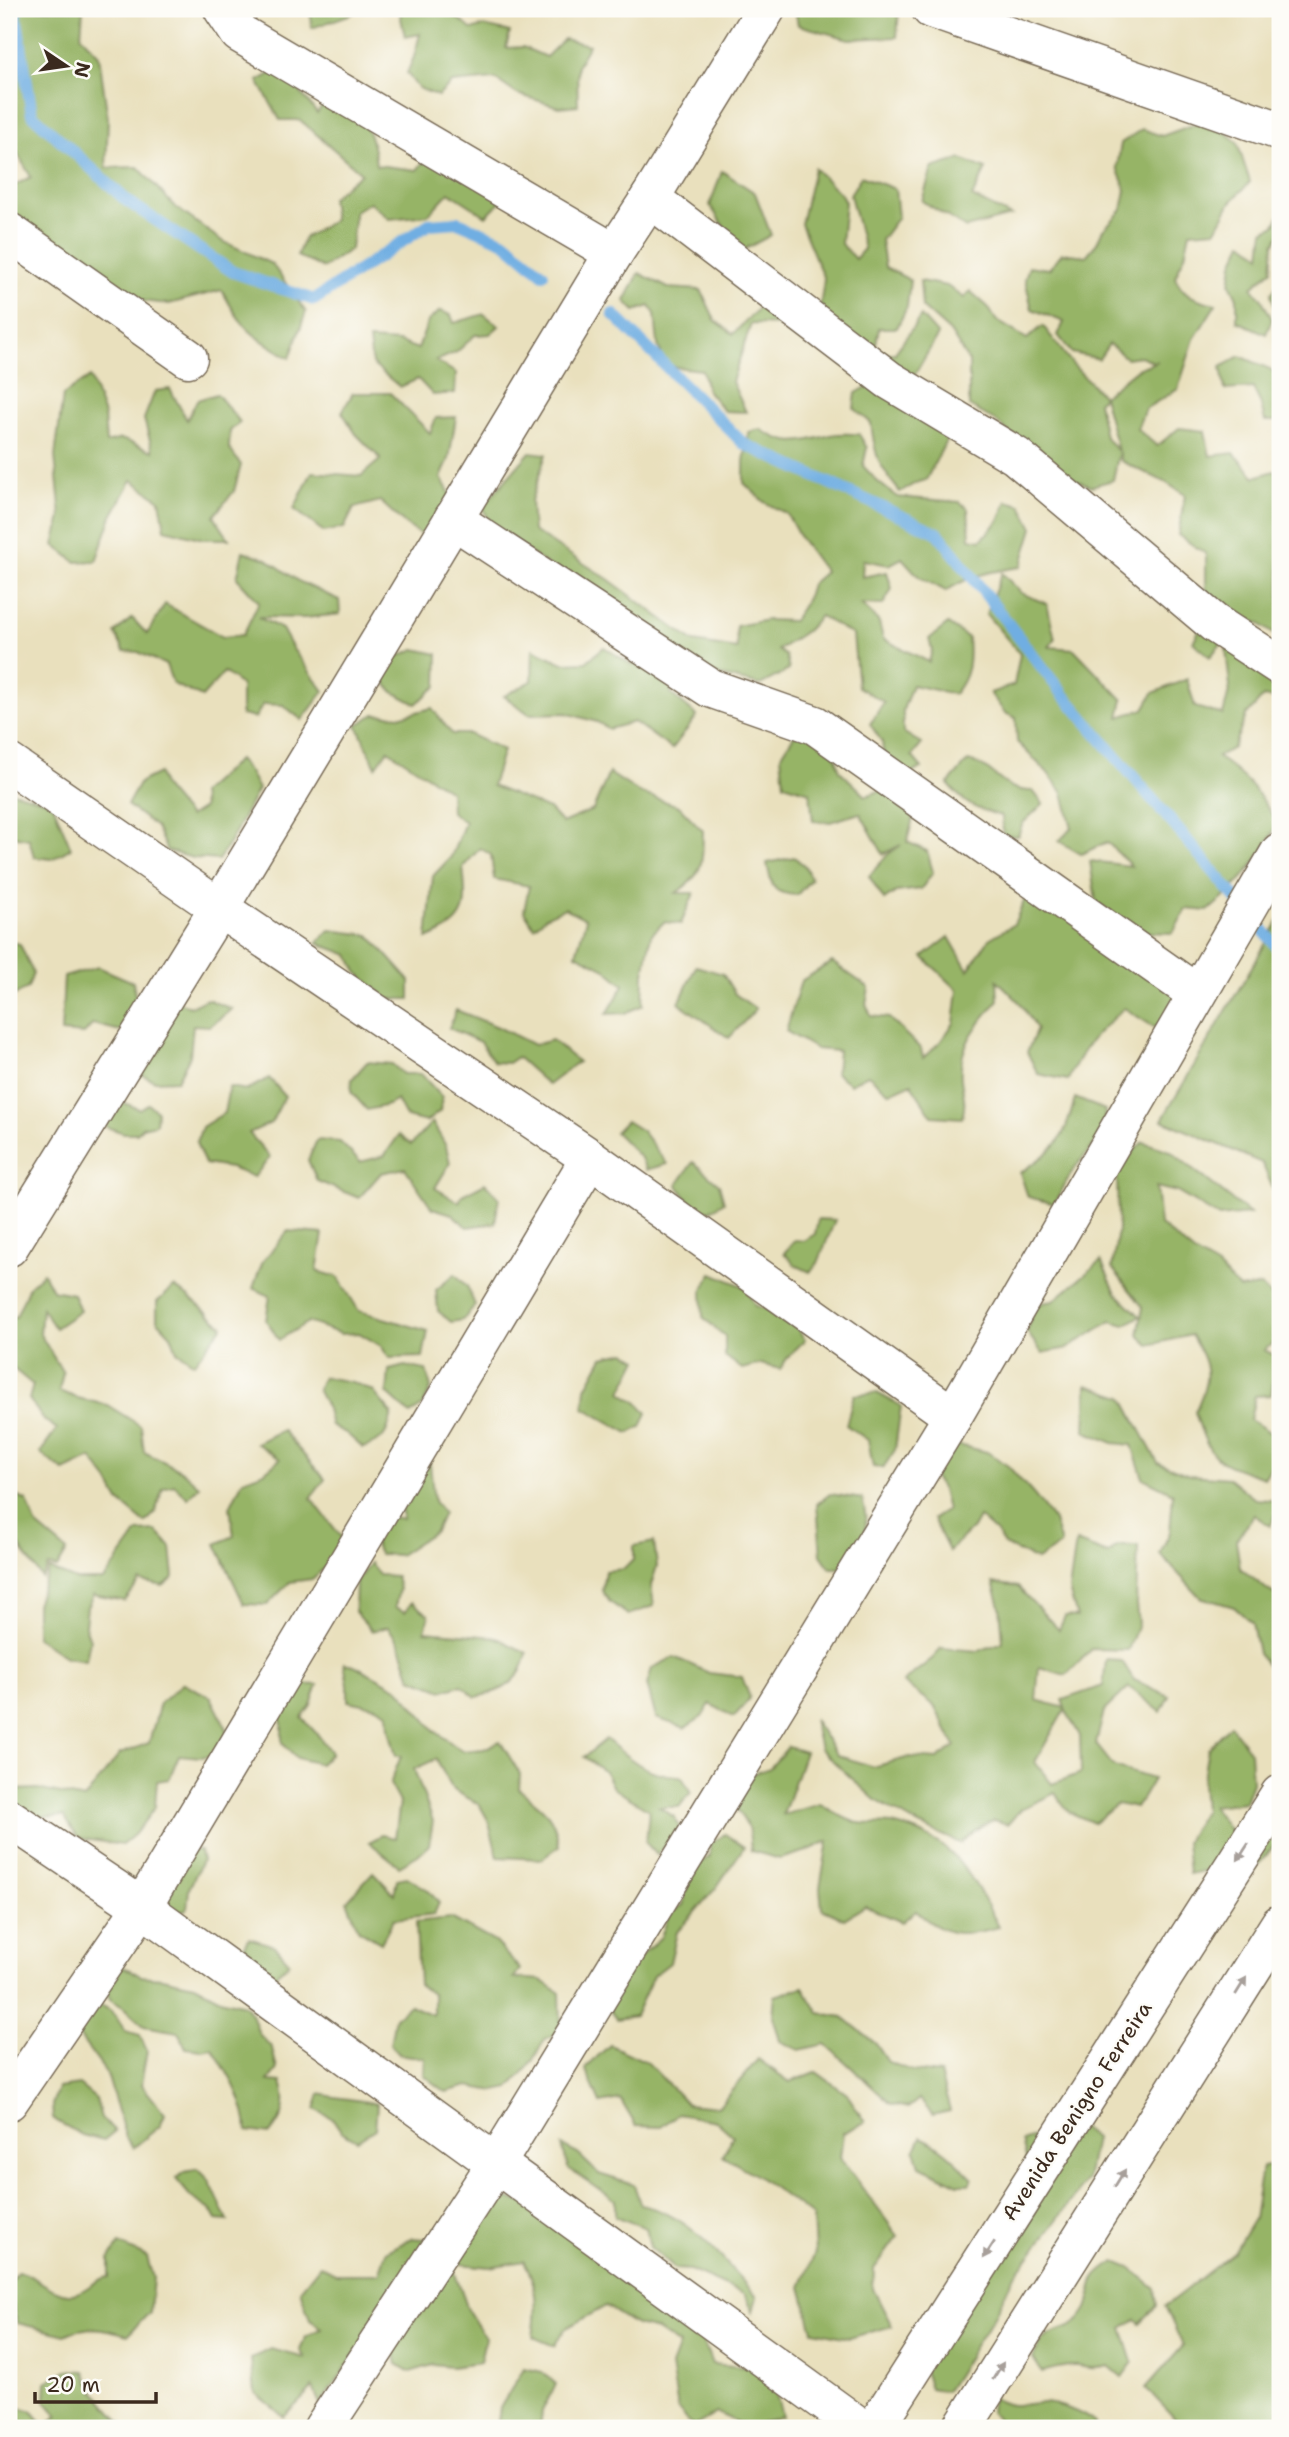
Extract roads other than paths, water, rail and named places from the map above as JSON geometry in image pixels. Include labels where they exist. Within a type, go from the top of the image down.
[{"type":"street","points":[[223,9],[239,33],[614,253]]},
{"type":"street","points":[[9,1247],[219,908],[614,253],[766,9]]},
{"type":"street","points":[[931,9],[1280,131]]},
{"type":"street","points":[[650,198],[890,380],[1016,456],[1214,623],[1280,666]]},
{"type":"street","points":[[9,232],[188,358]]},
{"type":"street","points":[[453,519],[710,688],[815,725],[1197,994]]},
{"type":"street","points":[[9,763],[590,1158],[953,1416]]},
{"type":"street","points":[[323,2428],[496,2164],[953,1416],[1278,855]]},
{"type":"street","points":[[9,2101],[142,1907],[590,1158]]},
{"type":"street","name":"Avenida Benigno Ferreira","points":[[875,2428],[1280,1794]]},
{"type":"street","points":[[9,1818],[142,1907],[862,2428]]},
{"type":"street","points":[[962,2428],[1280,1924]]},
{"type":"waterway","points":[[15,9],[32,114],[127,201],[233,272],[314,300],[429,224],[458,222],[505,242],[543,274]]},
{"type":"waterway","points":[[613,314],[744,444],[938,533],[1058,688],[1280,950]]}]
